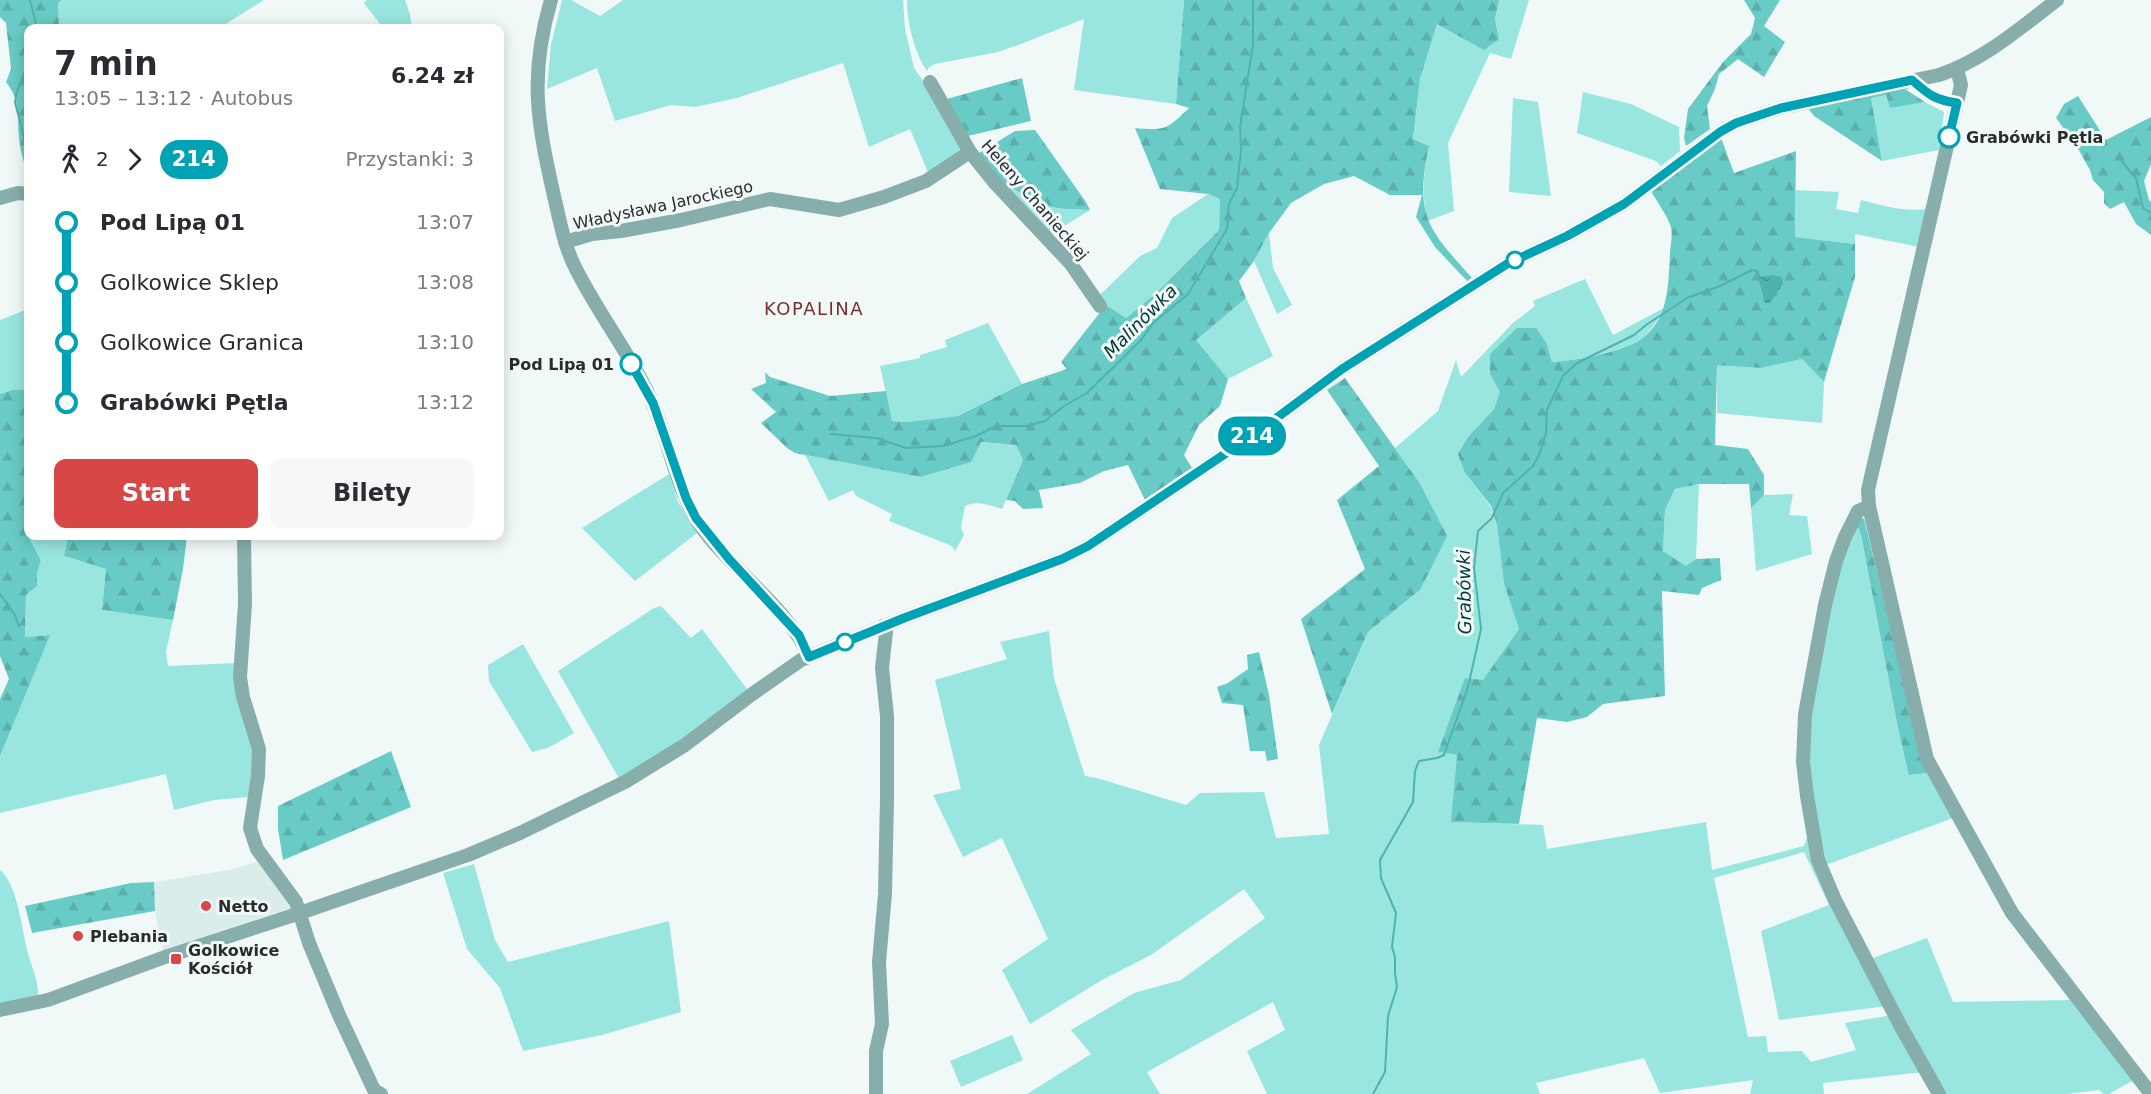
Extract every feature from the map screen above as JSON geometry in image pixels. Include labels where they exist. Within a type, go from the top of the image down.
[{"type":"street","points":[[551,0],[538,62],[537,103],[539,127],[565,242],[581,280],[648,392],[686,498],[696,518],[729,559],[799,635],[809,657]]},
{"type":"street","points":[[0,1010],[36,1004],[165,957],[468,855],[578,806],[625,782],[685,745],[791,666],[883,626],[1054,562],[1088,546],[1259,431],[1342,369],[1507,264],[1567,236],[1624,204],[1720,132],[1736,123],[1781,108],[1939,75],[1957,69],[1994,47],[2057,0]]},
{"type":"street","points":[[1957,69],[1961,85],[1870,479],[1869,506],[1927,759],[2012,913],[2151,1094]]},
{"type":"street","name":"Heleny Chanieckiej","points":[[930,82],[970,152],[994,182],[1071,264],[1100,306]]},
{"type":"street","name":"Władysława Jarockiego","points":[[565,242],[592,234],[696,217],[770,199],[838,210],[884,197],[926,181],[970,152]]},
{"type":"street","points":[[0,198],[24,194]]},
{"type":"street","points":[[1869,506],[1858,512],[1845,537],[1836,561],[1825,605],[1805,714],[1803,762],[1807,796],[1818,860],[1835,900],[1939,1094]]},
{"type":"street","points":[[244,540],[245,604],[240,677],[243,697],[259,749],[258,776],[250,828],[257,849],[296,903],[309,943],[339,1015],[374,1090],[381,1094]]},
{"type":"street","points":[[876,1094],[876,1051],[882,1024],[879,962],[885,894],[887,798],[887,716],[882,668],[885,632],[883,626]]},
{"type":"shaded area","points":[[62,0],[264,0],[226,24],[59,24],[58,3]]},
{"type":"shaded area","points":[[367,0],[405,0],[411,24],[380,24],[364,3]]},
{"type":"shaded area","points":[[562,0],[571,0],[600,16],[623,0],[903,0],[905,29],[914,68],[931,92],[966,152],[929,175],[910,129],[869,147],[843,63],[737,98],[695,107],[671,105],[615,121],[597,68],[547,89],[551,45]]},
{"type":"shaded area","points":[[907,0],[1184,0],[1176,104],[1074,90],[1084,19],[998,52],[935,64],[927,71],[912,37]]},
{"type":"shaded area","points":[[1499,0],[1529,0],[1511,59],[1490,53],[1448,143],[1454,211],[1427,221],[1424,184],[1429,146],[1413,139],[1420,79],[1437,24],[1499,39],[1495,19]]},
{"type":"shaded area","points":[[1583,92],[1631,104],[1679,127],[1680,151],[1661,166],[1656,161],[1577,133]]},
{"type":"shaded area","points":[[1886,95],[1890,107],[1925,102],[1944,112],[1939,150],[1882,161],[1871,98]]},
{"type":"shaded area","points":[[1513,98],[1538,102],[1551,196],[1509,192]]},
{"type":"shaded area","points":[[998,183],[1009,186],[1047,206],[1090,210],[1050,235]]},
{"type":"shaded area","points":[[1796,190],[1839,192],[1836,209],[1858,213],[1861,200],[1902,209],[1928,209],[1919,247],[1855,234],[1855,244],[1795,237]]},
{"type":"shaded area","points":[[1208,194],[1220,199],[1219,230],[1155,294],[1126,318],[1106,305],[1099,296],[1140,256],[1157,248],[1172,218]]},
{"type":"shaded area","points":[[1269,233],[1273,268],[1292,305],[1277,314],[1254,261]]},
{"type":"shaded area","points":[[1585,279],[1613,335],[1664,308],[1646,335],[1624,348],[1586,358],[1552,362],[1547,344],[1490,374],[1501,391],[1494,409],[1468,437],[1465,473],[1490,506],[1497,525],[1504,584],[1519,629],[1483,681],[1439,752],[1457,755],[1452,822],[1543,825],[1547,849],[1706,822],[1712,870],[1804,846],[1807,837],[1887,1006],[1779,1020],[1761,931],[1829,905],[1804,852],[1714,878],[1748,1037],[1766,1036],[1768,1052],[1802,1051],[1811,1062],[1856,1050],[1845,1023],[1892,1015],[1924,1072],[1823,1083],[1824,1094],[1750,1094],[1753,1080],[1660,1093],[1644,1058],[1536,1083],[1540,1094],[1267,1094],[1247,1051],[1285,1030],[1273,1002],[1147,1072],[1160,1094],[1027,1094],[1091,1054],[1071,1030],[1134,993],[1181,980],[1265,918],[1244,889],[1151,955],[1102,980],[1030,1024],[1002,970],[1048,939],[1002,838],[963,857],[933,795],[961,789],[935,680],[1007,659],[1000,642],[1049,631],[1054,679],[1085,776],[1186,805],[1200,793],[1264,792],[1276,838],[1329,834],[1319,745],[1368,632],[1420,590],[1419,482],[1395,448],[1438,411],[1456,360],[1461,377],[1513,323],[1535,306],[1533,301]]},
{"type":"shaded area","points":[[1246,298],[1273,356],[1228,379],[1195,340]]},
{"type":"shaded area","points":[[24,311],[24,389],[0,394],[0,320]]},
{"type":"shaded area","points":[[988,323],[1022,384],[958,416],[907,422],[892,421],[880,366],[920,358],[920,355],[947,347],[945,340]]},
{"type":"shaded area","points":[[1802,359],[1824,382],[1822,423],[1717,413],[1717,364],[1761,368]]},
{"type":"shaded area","points":[[981,442],[1016,445],[1023,460],[1002,509],[979,503],[965,506],[961,528],[964,535],[955,551],[952,546],[889,521],[892,514],[856,496],[853,490],[829,501],[805,455],[920,477]]},
{"type":"shaded area","points":[[669,474],[678,502],[697,533],[635,581],[582,528]]},
{"type":"shaded area","points":[[1699,484],[1696,559],[1686,567],[1663,551],[1665,510],[1675,489]]},
{"type":"shaded area","points":[[1793,494],[1789,515],[1807,516],[1812,554],[1756,571],[1751,508],[1764,495]]},
{"type":"shaded area","points":[[1856,522],[1861,535],[1897,723],[1910,775],[1928,773],[1953,818],[1823,866],[1813,824],[1807,738],[1828,603]]},
{"type":"shaded area","points":[[31,540],[67,540],[64,556],[106,569],[102,610],[173,620],[166,652],[168,666],[238,663],[237,701],[250,734],[255,756],[249,797],[214,800],[174,810],[166,774],[0,813],[0,756],[49,635],[25,637],[26,595],[37,586],[37,573],[41,560]]},
{"type":"shaded area","points":[[661,606],[691,638],[702,629],[747,689],[745,696],[621,782],[558,671],[654,608]]},
{"type":"shaded area","points":[[523,644],[574,733],[550,747],[532,752],[489,681],[488,665]]},
{"type":"shaded area","points":[[258,861],[285,893],[290,908],[163,950],[155,911],[154,882],[234,869]]},
{"type":"shaded area","points":[[474,864],[495,940],[508,962],[669,921],[681,1012],[602,1035],[523,1051],[500,988],[467,949],[443,873]]},
{"type":"shaded area","points":[[0,870],[6,876],[15,895],[36,979],[38,997],[0,1004]]},
{"type":"shaded area","points":[[1927,938],[1953,1002],[2070,1000],[2134,1080],[2109,1094],[2103,1094],[2099,1090],[2066,1094],[1941,1094],[1867,960]]},
{"type":"shaded area","points":[[1012,1035],[1023,1060],[961,1087],[950,1061]]},
{"type":"green space","points":[[0,0],[62,0],[58,3],[59,24],[24,24],[24,161],[20,147],[16,102],[6,82],[11,69],[6,23],[0,17]]},
{"type":"green space","points":[[1184,0],[1499,0],[1495,19],[1499,39],[1484,50],[1437,24],[1420,79],[1413,139],[1429,146],[1423,189],[1428,220],[1445,247],[1473,279],[1468,282],[1435,247],[1416,217],[1422,195],[1390,195],[1354,176],[1324,184],[1291,203],[1239,281],[1246,298],[1196,340],[1228,379],[1220,406],[1199,425],[1184,455],[1192,468],[1145,500],[1128,465],[1104,471],[1080,483],[1039,490],[1043,508],[1023,509],[1015,501],[1006,500],[1023,460],[1016,445],[981,442],[971,462],[920,477],[795,453],[787,448],[761,423],[776,412],[751,389],[766,383],[765,372],[770,377],[830,396],[886,391],[892,421],[907,422],[958,416],[1022,384],[1067,369],[1061,362],[1106,305],[1126,318],[1155,294],[1219,230],[1220,199],[1208,194],[1160,189],[1135,128],[1160,129],[1176,120],[1189,108],[1176,104]]},
{"type":"green space","points":[[1744,0],[1780,0],[1764,26],[1785,42],[1764,77],[1738,59],[1719,74],[1707,106],[1710,129],[1686,146],[1684,138],[1688,109],[1723,62],[1751,34],[1755,18]]},
{"type":"green space","points":[[1022,78],[1031,121],[964,137],[943,100]]},
{"type":"green space","points":[[1902,87],[1925,102],[1890,108],[1886,95],[1871,98],[1882,161],[1814,116],[1807,107]]},
{"type":"green space","points":[[2078,96],[2106,140],[2151,117],[2151,164],[2144,181],[2151,202],[2151,235],[2136,224],[2124,202],[2110,209],[2104,203],[2104,192],[2093,180],[2076,145],[2056,118],[2064,104]]},
{"type":"green space","points":[[1035,130],[1090,210],[1059,208],[1036,202],[1009,186],[998,183],[976,155],[1015,131]]},
{"type":"green space","points":[[1720,135],[1734,173],[1796,151],[1795,237],[1855,244],[1855,277],[1824,382],[1802,359],[1761,368],[1717,365],[1715,445],[1748,449],[1764,475],[1764,495],[1751,508],[1749,484],[1699,484],[1675,489],[1665,510],[1663,551],[1686,566],[1696,559],[1720,558],[1721,580],[1702,588],[1699,595],[1662,591],[1665,696],[1603,704],[1587,717],[1567,722],[1537,718],[1519,824],[1451,822],[1457,755],[1438,752],[1465,678],[1483,680],[1519,629],[1504,584],[1497,525],[1491,506],[1465,473],[1458,454],[1468,437],[1494,409],[1500,392],[1490,374],[1490,354],[1517,328],[1536,328],[1547,344],[1552,362],[1611,352],[1633,344],[1650,331],[1662,312],[1665,301],[1672,234],[1667,218],[1651,191],[1682,169],[1708,143]]},
{"type":"green space","points":[[1345,378],[1419,482],[1447,536],[1420,590],[1368,632],[1332,714],[1301,619],[1365,569],[1337,500],[1379,466],[1327,390]]},
{"type":"green space","points":[[24,389],[24,540],[31,540],[41,560],[37,573],[37,586],[26,595],[25,637],[50,635],[0,756],[0,699],[9,679],[0,656],[0,394]]},
{"type":"green space","points":[[1864,518],[1918,744],[1928,773],[1909,775],[1861,535],[1856,522]]},
{"type":"green space","points":[[67,540],[187,540],[173,620],[102,610],[106,569],[64,556]]},
{"type":"green space","points":[[1259,652],[1269,695],[1278,759],[1267,761],[1265,751],[1250,751],[1243,705],[1222,703],[1217,687],[1228,683],[1248,669],[1247,655]]},
{"type":"green space","points":[[391,751],[411,807],[283,860],[278,829],[278,806]]},
{"type":"green space","points":[[154,882],[155,911],[32,933],[25,906],[131,883]]},
{"type":"water","points":[[1772,275],[1782,277],[1783,284],[1770,303],[1765,303],[1760,277]]},
{"type":"waterway","points":[[30,0],[36,24]]},
{"type":"waterway","name":"Malinówka","points":[[831,434],[876,438],[906,448],[943,446],[976,436],[996,426],[1026,426],[1045,421],[1064,406],[1087,393],[1142,339],[1153,323],[1188,294],[1227,229],[1229,204],[1237,188],[1241,150],[1240,127],[1253,45],[1253,0]]},
{"type":"waterway","points":[[24,74],[15,102],[24,137]]},
{"type":"waterway","points":[[2119,158],[2136,178],[2143,208],[2151,213]]},
{"type":"waterway","name":"Grabówki","points":[[1373,1094],[1385,1072],[1388,1016],[1397,987],[1392,947],[1396,913],[1381,878],[1380,860],[1413,802],[1415,771],[1419,761],[1444,755],[1468,687],[1481,629],[1474,568],[1478,531],[1492,518],[1503,493],[1533,466],[1546,433],[1547,410],[1563,376],[1577,363],[1634,335],[1687,298],[1720,286],[1752,270],[1757,271],[1760,277]]},
{"type":"waterway","points":[[0,594],[15,615],[19,627]]},
{"type":"bus line","name":"214","points":[[631,364],[653,403],[686,498],[696,518],[729,559],[799,635],[809,657],[883,626],[1062,559],[1088,546],[1259,431],[1342,369],[1507,264],[1567,236],[1624,204],[1720,132],[1736,123],[1781,108],[1912,80],[1940,101],[1957,103],[1949,137]]},
{"type":"place","name":"Grabówki Pętla","points":[[1949,137]]},
{"type":"place","name":"Pod Lipą 01","points":[[631,364]]},
{"type":"place","name":"Netto","points":[[206,906]]},
{"type":"place","name":"Plebania","points":[[78,936]]},
{"type":"place","name":"Golkowice Kościół","points":[[176,959]]},
{"type":"district","name":"KOPALINA","points":[[814,308]]}]
